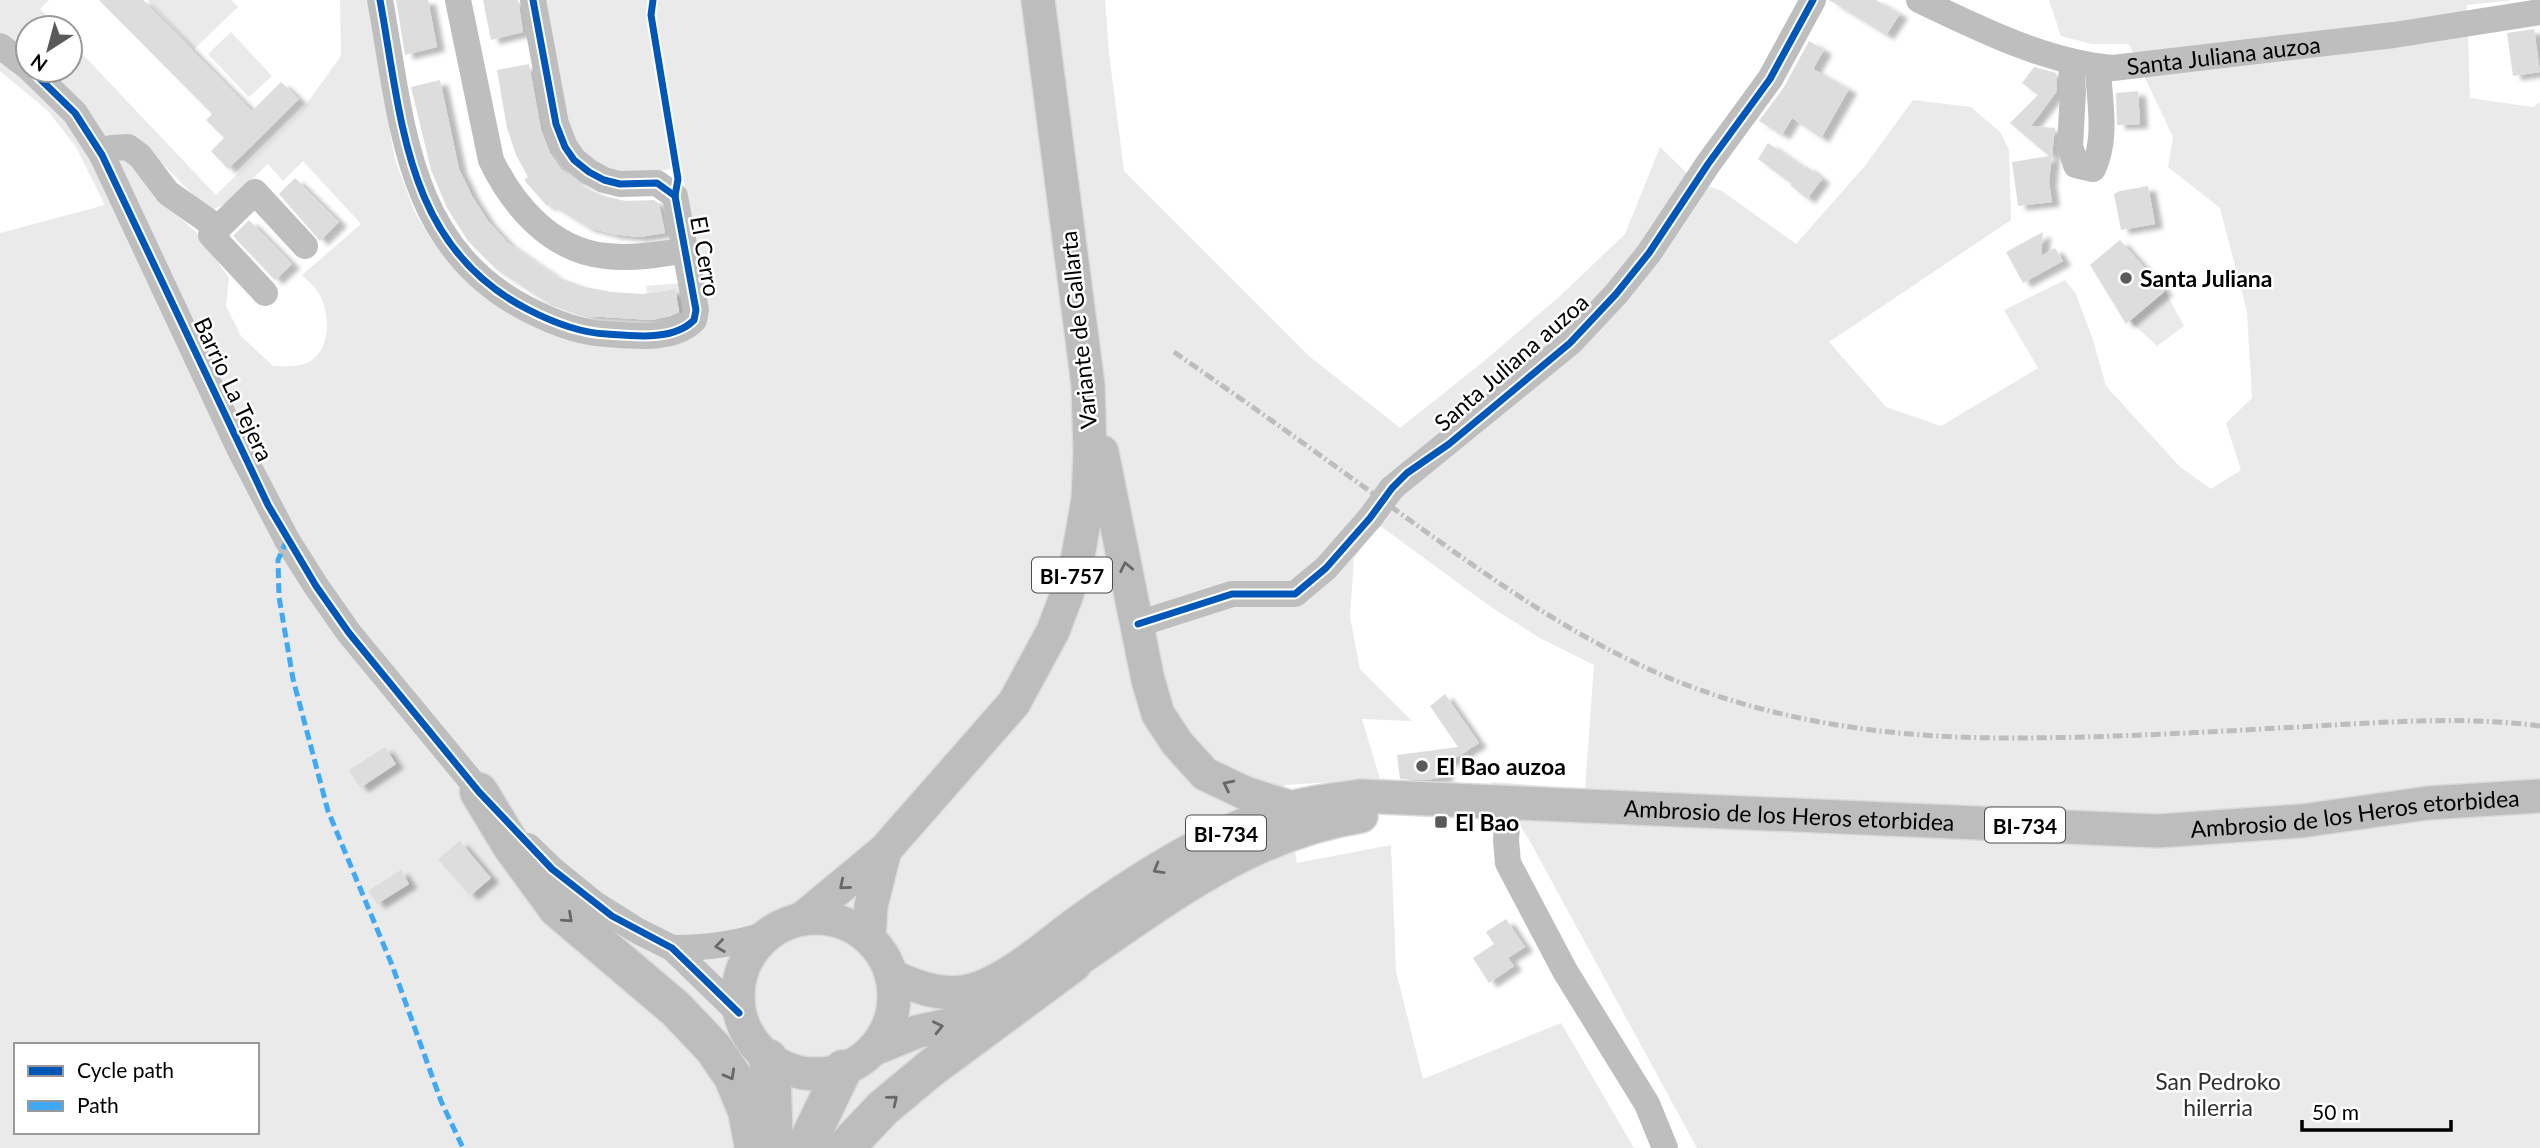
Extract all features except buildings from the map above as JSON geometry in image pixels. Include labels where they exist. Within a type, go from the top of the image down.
[{"type":"highway","points":[[479,792],[511,845],[556,908],[676,1009],[715,1049],[733,1077],[747,1111],[754,1148]]},
{"type":"highway","points":[[845,1148],[883,1108],[931,1069],[1073,963]]},
{"type":"highway","points":[[768,1058],[774,1148]]},
{"type":"highway","points":[[805,1148],[858,1059]]},
{"type":"main road","name":"Variante de Gallarta","points":[[803,918],[885,850],[1014,703],[1053,631],[1078,556],[1088,500],[1088,385],[1038,0]]},
{"type":"main road","points":[[1088,385],[1138,624],[1147,680],[1158,714],[1177,743],[1205,774],[1245,793],[1292,807]]},
{"type":"main road","name":"BI-734","points":[[892,976],[939,993],[978,989],[1028,959],[1140,879],[1216,837],[1292,807],[1360,796],[1456,801]]},
{"type":"main road","name":"Ambrosio de los Heros etorbidea","points":[[1456,801],[2158,831],[2301,821],[2428,803],[2540,796]]},
{"type":"main road","name":"BI-734","points":[[858,1059],[916,1032],[957,1023],[983,1013],[1073,963],[1186,885],[1269,842],[1347,819],[1456,801]]},
{"type":"main road","name":"Variante de Gallarta","points":[[870,938],[871,906],[885,850]]},
{"type":"main road","points":[[821,917],[855,927],[870,938],[883,956],[892,976],[892,1015],[885,1033],[858,1059],[830,1073],[804,1073],[779,1065],[768,1058],[745,1030],[739,1013],[737,991],[741,969],[751,950],[766,934],[783,924],[803,918],[821,917]]},
{"type":"street","name":"El Cerro","points":[[380,0],[410,163],[436,224],[457,255],[510,301],[551,322],[592,334],[641,336],[681,331],[694,320],[696,310],[675,196],[657,183],[620,184],[604,180],[574,160],[565,148],[556,124],[533,0]]},
{"type":"street","name":"El Cerro","points":[[458,0],[491,160],[515,202],[533,221],[554,236],[582,250],[604,256],[635,257],[686,250]]},
{"type":"street","name":"Santa Juliana auzoa","points":[[1138,624],[1232,594],[1294,594],[1326,568],[1370,518],[1392,488],[1570,343],[1616,294],[1649,253],[1708,164],[1770,79],[1813,0]]},
{"type":"street","name":"Santa Juliana auzoa","points":[[1919,0],[1971,24],[2071,62],[2113,68],[2394,35],[2540,12]]},
{"type":"street","name":"Barrio La Tejera","points":[[0,46],[14,57]]},
{"type":"street","points":[[2071,62],[2073,92],[2070,146],[2076,165],[2093,169],[2099,155],[2102,130],[2098,67]]},
{"type":"street","name":"Barrio La Tejera","points":[[45,84],[75,113],[102,155],[239,448],[287,540],[349,633],[525,844],[572,887],[612,916],[672,948]]},
{"type":"street","points":[[102,155],[111,148],[128,147],[141,156],[168,192],[218,228]]},
{"type":"street","points":[[265,293],[211,235],[254,192],[305,246]]},
{"type":"street","points":[[1509,802],[1506,840],[1508,863],[1565,971],[1647,1104],[1665,1148]]},
{"type":"street","points":[[672,948],[705,948],[739,943],[766,934]]},
{"type":"street","points":[[672,948],[739,1013]]},
{"type":"green space","points":[[0,0],[49,0],[40,9],[45,14],[14,14],[14,83],[0,71]]},
{"type":"green space","points":[[148,0],[231,0],[238,7],[194,49]]},
{"type":"green space","name":"San Pedroko hilerria","points":[[340,0],[367,0],[395,160],[415,213],[435,245],[482,293],[626,344],[690,340],[700,328],[705,314],[682,168],[641,173],[609,172],[577,149],[562,116],[541,0],[1105,0],[1124,171],[1309,356],[1400,428],[1560,296],[1625,234],[1660,147],[1696,182],[1722,191],[1796,244],[1864,167],[1913,100],[1971,107],[2001,133],[2009,150],[2011,220],[1829,342],[1886,407],[1941,426],[2038,368],[2004,310],[2065,280],[2076,294],[2106,386],[2180,467],[2211,489],[2241,470],[2226,423],[2252,398],[2247,311],[2220,208],[2168,167],[2173,137],[2129,44],[2092,44],[2061,36],[2049,0],[2514,0],[2467,5],[2470,98],[2533,107],[2540,102],[2540,1148],[1697,1148],[1527,836],[1491,782],[1585,789],[1594,665],[1540,638],[1491,607],[1379,525],[1354,558],[1350,617],[1360,669],[1412,721],[1362,719],[1380,779],[1285,785],[1297,863],[1391,845],[1396,971],[1423,1079],[1561,1023],[1634,1148],[0,1148],[0,233],[105,205],[76,147],[48,111],[16,84],[84,84],[84,56],[216,195],[302,110],[341,56]],"holes":[[[111,134],[162,163],[203,205],[214,209],[225,204],[268,164],[283,181],[303,161],[361,224],[302,275],[319,293],[326,316],[326,337],[323,346],[311,361],[301,365],[273,366],[241,336],[226,306],[229,278],[198,234],[164,203],[130,156],[121,157]]]},
{"type":"green space","points":[[231,32],[272,76],[249,97],[208,54]]},
{"type":"green space","points":[[682,283],[687,312],[680,313],[675,289],[647,293],[646,286]]},
{"type":"green space","points":[[2165,291],[2184,326],[2157,346],[2130,321]]},
{"type":"railway","points":[[1174,352],[1463,558],[1565,625],[1637,664],[1674,680],[1755,707],[1838,725],[1965,737],[2049,738],[2436,721],[2488,721],[2540,726]]},
{"type":"marked path","points":[[287,540],[278,560],[279,597],[293,679],[328,811],[392,965],[441,1101],[463,1148]]},
{"type":"cycle path","points":[[380,0],[395,90],[416,176],[433,215],[456,251],[487,283],[527,309],[566,326],[586,332],[629,336],[653,336],[686,327],[694,320],[696,310],[675,196],[657,183],[620,184],[604,180],[574,160],[565,147],[556,124],[533,0]]},
{"type":"cycle path","points":[[653,0],[651,15],[678,179],[675,196]]},
{"type":"cycle path","points":[[1138,624],[1232,594],[1295,594],[1326,568],[1407,473],[1449,444],[1570,343],[1616,294],[1649,253],[1708,164],[1770,79],[1813,0]]},
{"type":"cycle path","points":[[45,84],[75,113],[102,155],[268,505],[316,586],[349,633],[479,792],[552,869],[612,916],[672,948],[739,1013]]},
{"type":"place","name":"Santa Juliana","points":[[2126,278]]},
{"type":"place","name":"El Bao auzoa","points":[[1422,766]]},
{"type":"place","name":"El Bao","points":[[1441,822]]}]
